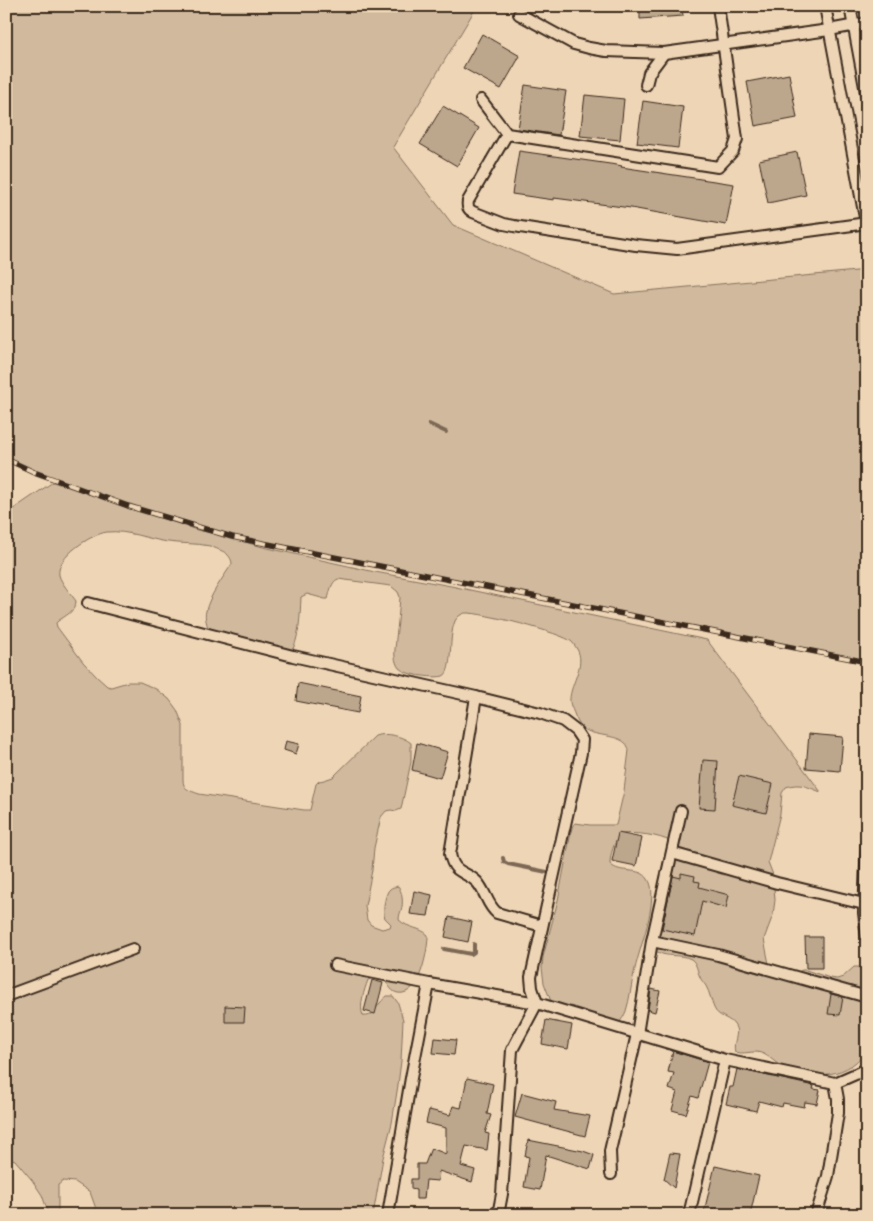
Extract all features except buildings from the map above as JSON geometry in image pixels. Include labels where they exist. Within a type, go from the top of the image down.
[{"type":"street","points":[[481,100],[507,134],[718,167],[733,151],[737,139],[718,6]]},
{"type":"street","points":[[507,134],[468,201],[467,206],[473,212],[504,224],[677,249],[866,223],[825,6]]},
{"type":"street","points":[[850,6],[867,98]]},
{"type":"street","points":[[519,14],[574,44],[606,51],[664,53],[867,23]]},
{"type":"street","points":[[646,85],[649,73],[664,53]]},
{"type":"street","points":[[88,603],[293,656],[540,713],[563,721],[576,731],[582,740],[581,753],[531,977],[537,1003],[512,1050],[502,1194],[498,1215]]},
{"type":"street","points":[[476,697],[450,854],[452,863],[457,870],[479,884],[492,909],[497,913],[542,926]]},
{"type":"street","points":[[611,1174],[610,1151],[636,1034],[652,940],[681,811]]},
{"type":"street","points":[[867,842],[864,904],[867,937]]},
{"type":"street","points":[[672,853],[786,885],[864,904]]},
{"type":"street","points":[[652,940],[718,955],[867,997]]},
{"type":"street","points":[[6,996],[133,949]]},
{"type":"street","points":[[336,964],[429,984],[537,1003],[725,1060],[835,1083],[867,1068]]},
{"type":"street","points":[[388,1215],[429,984]]},
{"type":"street","points":[[689,1215],[725,1060]]},
{"type":"street","points":[[816,1215],[828,1176],[837,1122],[838,1099],[835,1083]]},
{"type":"shaded area","points":[[6,6],[477,6],[393,147],[453,225],[614,294],[867,270],[867,662],[232,537],[128,506],[34,472],[6,459]]},
{"type":"shaded area","points":[[53,482],[197,530],[263,547],[375,572],[451,586],[707,640],[821,792],[796,785],[786,787],[782,793],[780,814],[768,862],[773,875],[775,900],[773,915],[764,939],[770,969],[794,974],[806,970],[837,979],[843,977],[854,967],[859,967],[865,981],[865,1002],[867,1007],[867,1048],[860,1058],[841,1071],[818,1075],[795,1072],[784,1068],[761,1053],[735,1052],[734,1045],[737,1032],[735,1026],[716,1011],[693,961],[687,957],[662,954],[654,949],[662,868],[672,848],[671,842],[647,835],[621,834],[614,844],[610,860],[610,864],[614,867],[635,871],[644,875],[650,882],[652,892],[648,923],[624,1016],[618,1023],[552,1004],[544,983],[543,957],[558,900],[572,827],[575,823],[616,825],[624,791],[629,750],[627,745],[617,738],[589,732],[578,722],[570,700],[580,658],[572,642],[554,634],[521,624],[464,613],[455,621],[447,673],[437,677],[412,674],[399,668],[395,658],[400,597],[398,592],[391,586],[338,579],[332,585],[328,599],[307,594],[301,597],[298,634],[290,655],[209,631],[205,616],[207,606],[232,564],[231,559],[226,553],[205,545],[168,542],[130,533],[107,532],[84,542],[63,561],[59,575],[76,601],[76,605],[56,623],[57,627],[83,662],[107,686],[140,682],[156,689],[169,699],[177,710],[183,725],[183,779],[187,789],[199,794],[310,810],[316,784],[319,781],[333,777],[375,736],[384,734],[394,735],[411,743],[411,762],[401,809],[386,811],[381,817],[365,906],[367,920],[371,925],[382,929],[390,927],[391,924],[384,915],[384,903],[388,891],[398,886],[402,902],[399,920],[425,932],[428,935],[428,942],[421,971],[412,988],[406,992],[394,992],[384,980],[375,978],[368,980],[362,998],[363,1016],[367,1016],[387,996],[393,996],[398,1003],[403,1020],[398,1085],[373,1215],[97,1215],[90,1192],[75,1182],[63,1181],[58,1185],[58,1215],[49,1215],[42,1195],[32,1180],[15,1160],[6,1157],[6,514]]},
{"type":"waterway","points":[[429,424],[446,432]]},
{"type":"waterway","points":[[503,858],[504,862],[508,864],[552,873]]},
{"type":"waterway","points":[[444,949],[471,954],[474,952],[474,944]]},
{"type":"railway","points":[[6,459],[34,472],[128,506],[232,537],[867,662]]}]
